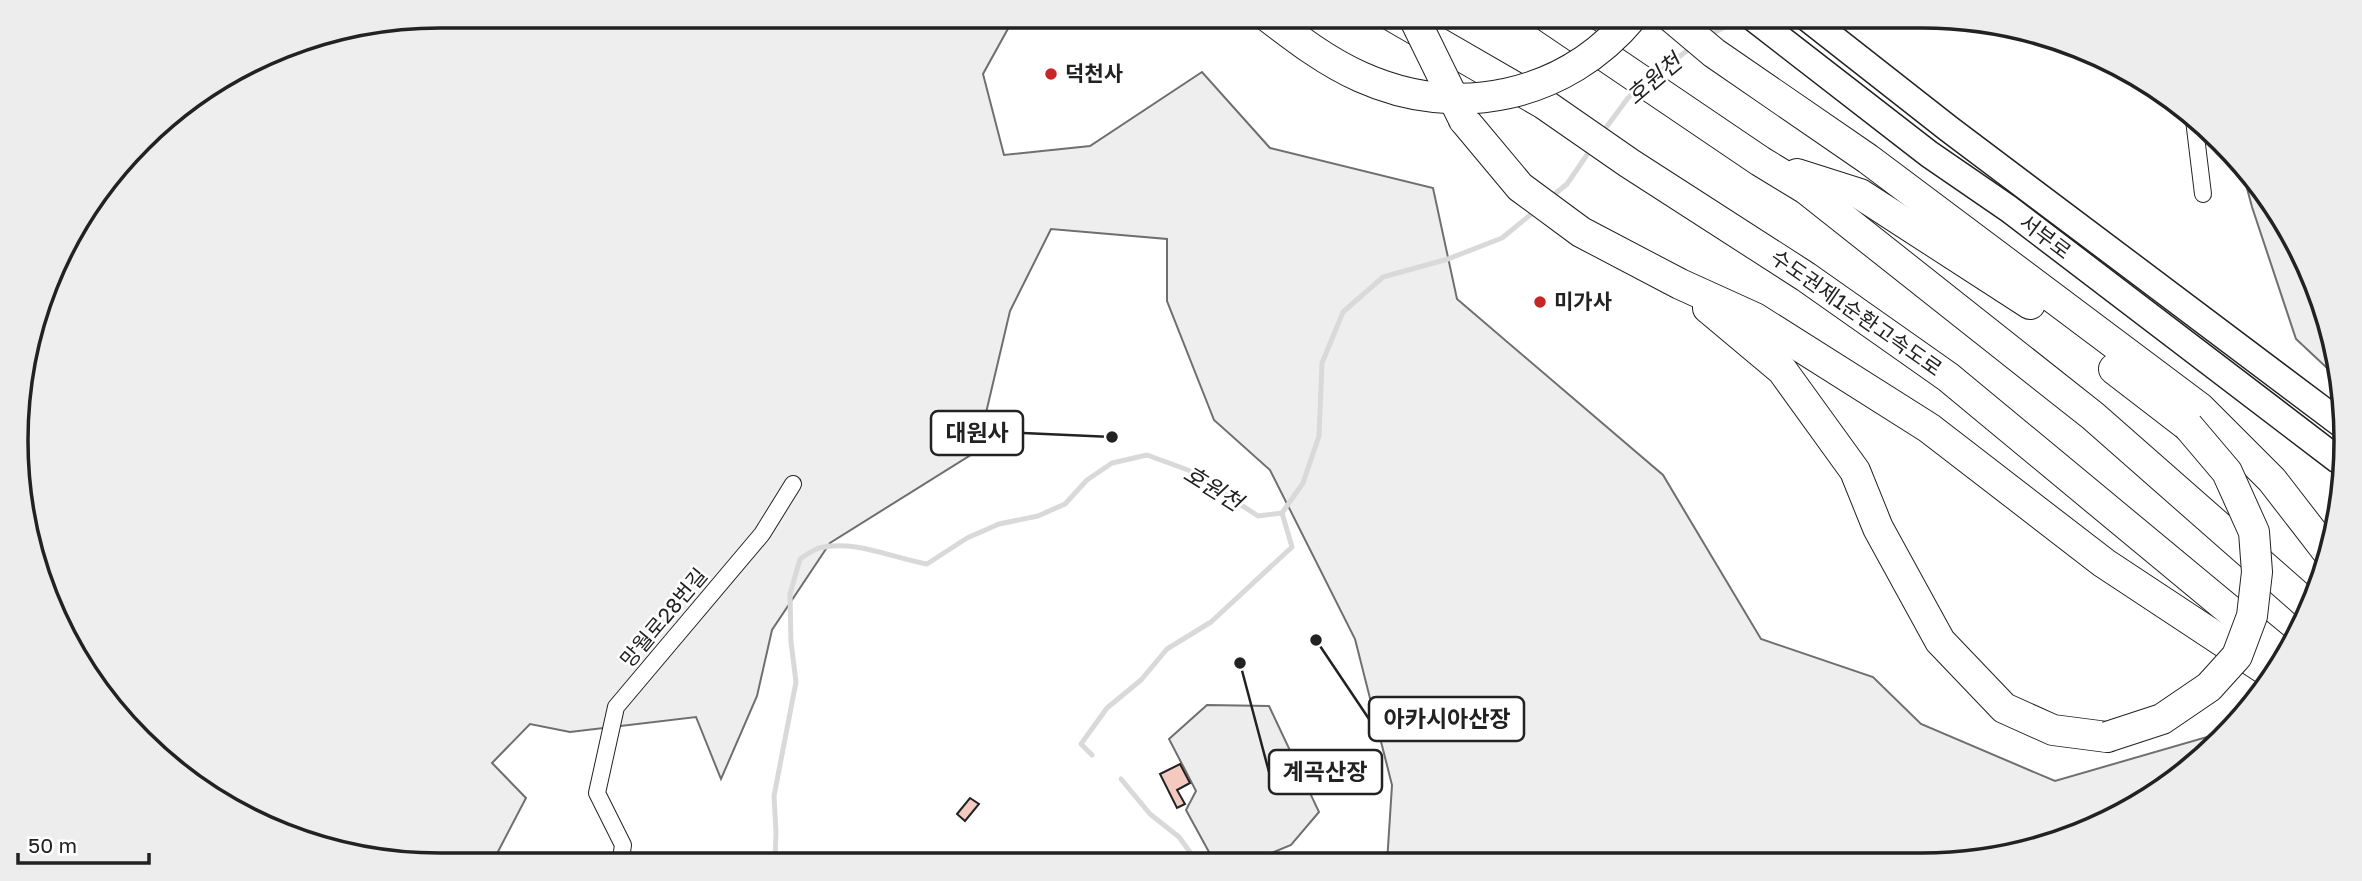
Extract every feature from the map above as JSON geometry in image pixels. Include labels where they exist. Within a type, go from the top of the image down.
[{"type":"highway","points":[[1283,28],[1321,56],[1359,76],[1410,94],[1457,100],[1506,95],[1549,80],[1594,53],[1622,28]]},
{"type":"highway","name":"수도권제1순환고속도로","points":[[1413,28],[1544,104],[1629,163],[1806,277],[1948,377],[2277,650]]},
{"type":"highway","points":[[1419,28],[1464,120],[1520,187],[1581,232],[1680,284],[1726,313],[1782,370],[1855,471],[1878,528],[1940,641],[2004,708],[2053,730],[2107,737],[2162,719],[2209,687],[2237,656],[2252,617],[2257,572],[2254,532],[2227,472],[2188,426],[2021,297],[1860,194],[1760,162]]},
{"type":"highway","points":[[1564,28],[1760,162],[1806,189],[2093,416],[2302,600]]},
{"type":"highway","points":[[1684,28],[1714,53],[1868,159],[2200,408],[2272,480],[2321,543]]},
{"type":"highway","name":"서부로","points":[[1767,28],[2333,456]]},
{"type":"highway","name":"서부로","points":[[1820,28],[2333,418]]},
{"type":"highway","points":[[1726,313],[1755,318],[1929,428],[2104,563],[2265,669]]},
{"type":"street","points":[[2196,132],[2203,194]]},
{"type":"street","name":"망월로28번길","points":[[622,853],[623,845],[597,793],[616,707],[762,534],[793,484]]},
{"type":"shaded area","points":[[440,28],[1008,28],[983,74],[1004,155],[1090,146],[1202,72],[1270,148],[1433,188],[1457,299],[1663,475],[1761,639],[1873,677],[1921,724],[2055,781],[2208,737],[2173,768],[2128,798],[2104,810],[2079,822],[2028,839],[1975,849],[1922,853],[1388,853],[1392,785],[1355,639],[1270,470],[1214,420],[1167,301],[1167,239],[1051,229],[1010,311],[977,451],[830,543],[772,630],[757,696],[721,779],[696,717],[570,732],[530,724],[492,763],[526,798],[497,853],[440,853],[387,849],[334,839],[283,822],[234,798],[169,751],[113,692],[83,647],[71,623],[59,598],[42,547],[29,467],[32,387],[50,308],[83,234],[130,169],[189,113],[234,83],[258,71],[283,59],[334,42],[387,32]]},
{"type":"shaded area","points":[[2246,186],[2279,234],[2303,283],[2320,334],[2327,368],[2296,339]]},
{"type":"shaded area","points":[[1207,705],[1269,706],[1319,812],[1291,845],[1271,853],[1210,853],[1186,810],[1196,791],[1169,739]]},
{"type":"building","points":[[1180,764],[1190,783],[1177,790],[1185,804],[1177,808],[1160,774]]},
{"type":"building","points":[[970,798],[979,804],[965,821],[957,814]]},
{"type":"waterway","name":"호원천","points":[[1707,36],[1723,28]]},
{"type":"waterway","name":"호원천","points":[[1654,76],[1693,46]]},
{"type":"waterway","name":"호원천","points":[[1602,133],[1638,89]]},
{"type":"waterway","name":"호원천","points":[[1550,198],[1567,184],[1591,149]]},
{"type":"waterway","name":"호원천","points":[[775,853],[774,796],[796,682],[791,642],[790,594],[800,559],[819,548],[846,546],[927,564],[967,538],[999,524],[1038,516],[1065,504],[1087,480],[1112,463],[1147,455],[1188,470],[1258,516],[1282,513],[1303,483],[1319,436],[1322,363],[1343,312],[1383,277],[1448,259],[1502,238],[1535,211]]},
{"type":"waterway","points":[[1092,755],[1081,744],[1107,708],[1141,680],[1167,649],[1211,622],[1292,547],[1282,513]]},
{"type":"waterway","points":[[1121,779],[1150,814],[1179,837],[1191,853]]},
{"type":"place","name":"덕천사","points":[[1051,74]]},
{"type":"place","name":"미가사","points":[[1540,302]]},
{"type":"place","name":"대원사","points":[[1112,437]]},
{"type":"place","name":"아카시아산장","points":[[1316,640]]},
{"type":"place","name":"계곡산장","points":[[1240,663]]}]
